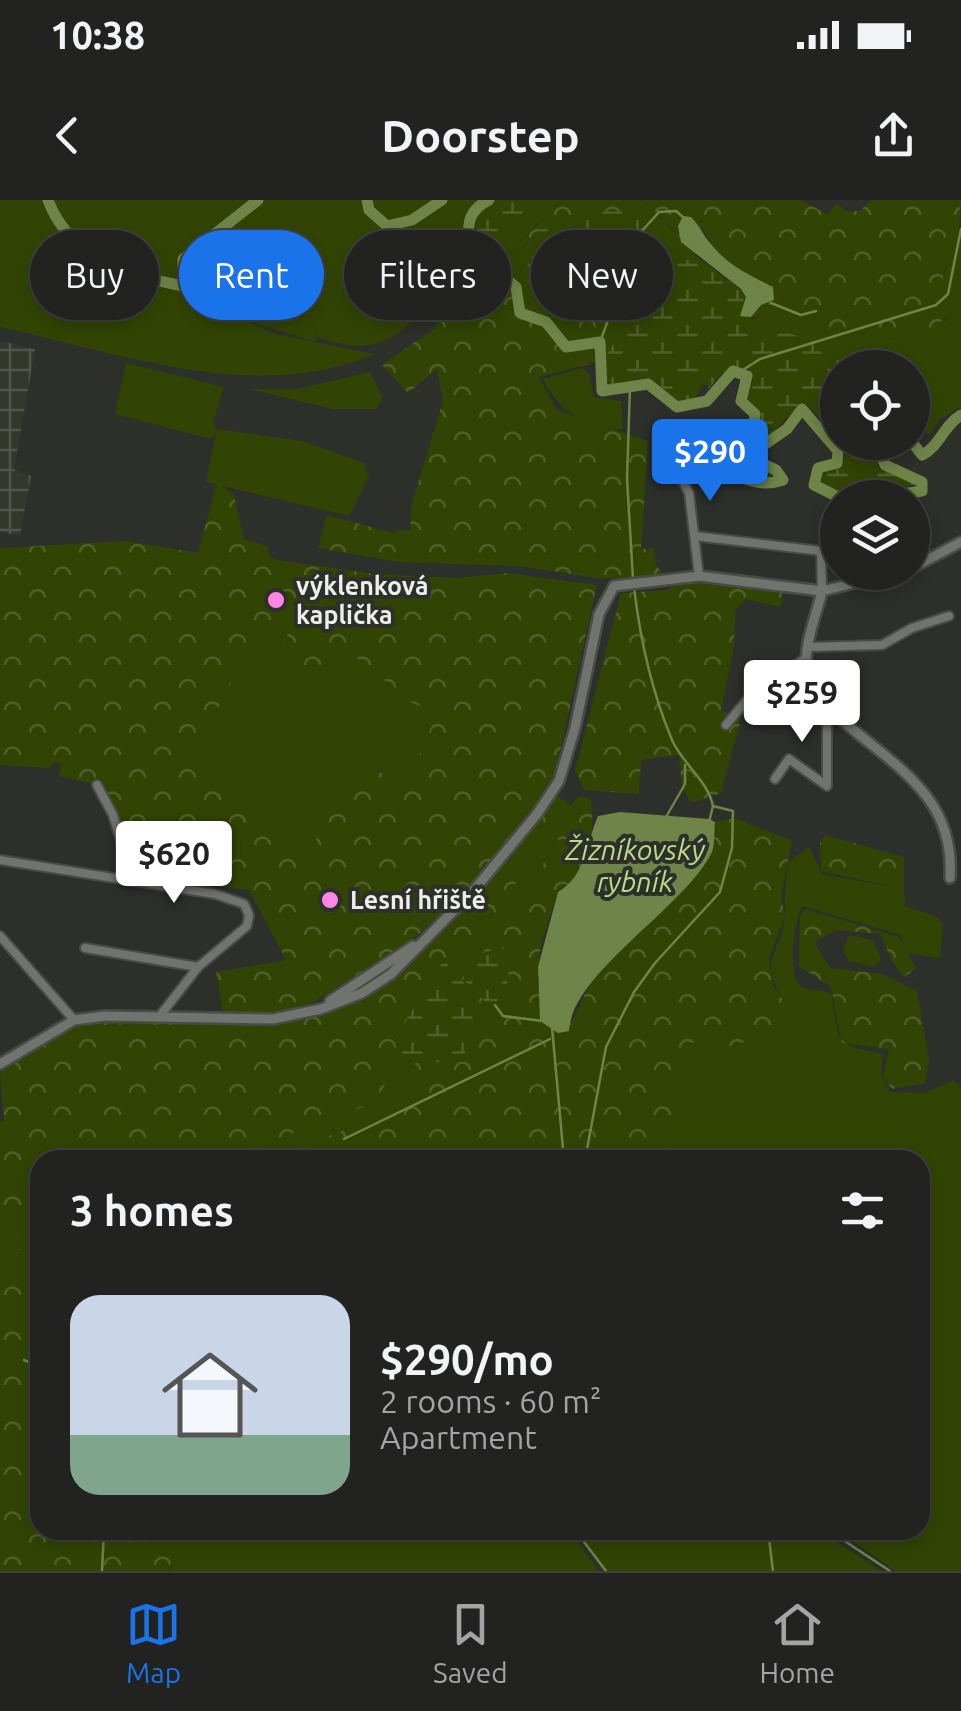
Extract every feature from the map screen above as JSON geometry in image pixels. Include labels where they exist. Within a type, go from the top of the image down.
[{"type":"street","points":[[666,448],[689,493],[699,576]]},
{"type":"street","points":[[695,536],[820,551],[822,591],[806,658],[808,675],[827,707],[934,805],[951,838],[950,878]]},
{"type":"street","points":[[930,558],[961,542]]},
{"type":"street","points":[[0,1064],[74,1020],[273,1019],[320,1009],[424,939],[475,889],[538,814],[558,780],[605,598],[621,584],[699,576],[826,590]]},
{"type":"street","points":[[809,647],[882,646],[912,628],[949,616]]},
{"type":"street","points":[[726,725],[752,694],[806,658]]},
{"type":"street","points":[[776,779],[789,759],[827,786],[827,707]]},
{"type":"street","points":[[96,785],[112,815],[132,879]]},
{"type":"street","points":[[0,860],[234,897],[244,904],[250,915],[247,926],[198,967],[193,979],[159,1017]]},
{"type":"street","points":[[0,936],[74,1020]]},
{"type":"street","points":[[85,948],[198,967]]},
{"type":"shaded area","points":[[0,341],[35,349],[14,470],[31,476],[20,536],[0,532]]},
{"type":"green space","points":[[0,200],[563,200],[519,242],[523,250],[531,247],[531,296],[511,288],[511,230],[344,230],[344,320],[413,320],[387,340],[360,346],[325,340],[316,334],[317,342],[244,320],[324,320],[324,230],[179,230],[179,320],[243,320],[276,334],[374,354],[329,369],[283,375],[236,375],[188,369],[0,327]]},
{"type":"green space","points":[[499,200],[535,200],[506,230],[470,230],[478,216]]},
{"type":"green space","points":[[563,200],[642,200],[623,212],[594,211],[555,230],[532,230]]},
{"type":"green space","points":[[644,200],[672,230],[571,230]]},
{"type":"green space","points":[[644,200],[800,200],[827,214],[837,204],[848,212],[860,211],[871,200],[961,200],[957,256],[943,277],[949,315],[934,327],[893,339],[828,327],[788,309],[743,320],[673,272],[675,232]],"holes":[[[702,227],[728,262],[767,284],[774,300],[761,305],[695,255]]]},
{"type":"green space","points":[[594,211],[635,212],[644,230],[541,230]]},
{"type":"green space","points":[[531,231],[531,242],[523,251],[519,243]]},
{"type":"green space","points":[[957,238],[961,238],[961,407],[940,419],[930,434],[930,350],[820,350],[820,408],[758,381],[748,363],[726,367],[711,385],[705,385],[698,376],[614,358],[593,363],[600,323],[592,320],[673,320],[673,254],[753,320],[770,311],[788,309],[828,327],[893,339],[945,321],[949,315],[941,283]]},
{"type":"green space","points":[[531,240],[531,270],[525,268],[521,256]]},
{"type":"green space","points":[[699,259],[741,291],[744,298],[740,317],[798,336],[820,352],[820,418],[806,404],[758,443],[753,458],[777,475],[775,480],[744,473],[724,463],[703,442],[749,442],[760,430],[760,412],[745,396],[753,381],[750,369],[726,371],[709,389],[706,379],[695,399],[683,403],[646,378],[613,385],[605,382],[601,364],[628,320],[673,320],[673,261]]},
{"type":"green space","points":[[511,269],[531,281],[531,320],[600,323],[593,363],[539,377],[557,410],[648,441],[641,549],[654,548],[656,565],[664,575],[603,579],[519,566],[399,562],[318,548],[327,515],[393,533],[397,529],[410,531],[412,503],[443,401],[437,369],[408,393],[382,365],[442,320],[511,320]]},
{"type":"green space","points":[[126,363],[224,387],[213,423],[216,429],[303,441],[364,463],[369,477],[349,516],[206,482],[216,431],[211,439],[115,414]]},
{"type":"green space","points":[[582,368],[589,373],[594,397],[621,401],[623,430],[575,416],[558,402],[543,379]]},
{"type":"green space","points":[[370,372],[383,398],[376,409],[332,409],[250,389],[297,389]]},
{"type":"green space","points":[[844,460],[876,460],[879,469],[907,480],[815,481],[824,471],[841,468]]},
{"type":"green space","points":[[217,482],[234,495],[244,539],[267,546],[271,559],[374,574],[457,578],[507,573],[597,585],[556,770],[534,812],[466,892],[412,940],[314,1002],[270,1014],[224,1017],[216,972],[286,960],[249,890],[134,875],[106,787],[59,776],[61,763],[53,762],[50,768],[0,765],[0,548],[126,541],[198,553]],"holes":[[[267,627],[287,633],[288,658],[299,668],[331,675],[343,655],[361,660],[434,720],[406,787],[365,763],[357,767],[307,855],[301,855],[268,813],[230,798],[189,768],[244,656]]]},
{"type":"green space","points":[[690,577],[784,588],[780,607],[746,599],[735,611],[734,647],[721,710],[741,719],[721,793],[692,803],[682,788],[679,755],[641,760],[639,794],[584,790],[575,771],[621,593],[666,590]]},
{"type":"green space","points":[[267,627],[287,633],[287,649],[331,675],[343,655],[361,661],[434,720],[406,787],[390,781],[381,770],[358,767],[307,856],[301,855],[268,813],[230,798],[189,768],[244,656]]},
{"type":"green space","points":[[556,795],[571,805],[557,843],[455,994],[385,1115],[290,1150],[247,1150],[374,1103]]},
{"type":"green space","points":[[579,796],[590,798],[591,837],[577,875],[558,892],[541,943],[537,983],[570,1023],[592,981],[608,961],[684,890],[699,870],[710,847],[715,822],[734,818],[792,841],[781,895],[785,916],[769,959],[773,986],[787,1005],[779,1032],[731,1046],[686,1042],[666,1150],[290,1150],[385,1115],[455,994],[557,843],[566,811]]},
{"type":"green space","points":[[553,797],[556,812],[548,836],[437,999],[374,1103],[247,1150],[30,1150],[30,1230],[0,1241],[0,1122],[4,1121],[0,1073],[73,1027],[123,1021],[274,1023],[322,1014],[363,995],[429,938],[541,816]]},
{"type":"green space","points":[[825,835],[904,857],[904,889],[821,871],[820,843]]},
{"type":"green space","points":[[809,847],[822,874],[904,889],[905,906],[938,917],[943,925],[940,958],[906,953],[901,935],[802,906],[793,960],[796,980],[801,986],[831,994],[839,1038],[852,1047],[883,1054],[881,1074],[890,1092],[925,1093],[953,1080],[961,1086],[961,1571],[895,1571],[851,1540],[930,1540],[930,1150],[666,1150],[686,1042],[731,1046],[779,1032],[787,1005],[777,989],[771,965],[784,924],[788,862]]},
{"type":"green space","points":[[805,909],[899,937],[916,969],[904,977],[880,934],[837,930],[814,942],[830,968],[882,974],[917,991],[929,1060],[925,1083],[892,1089],[883,1077],[889,1049],[842,1043],[831,987],[799,966],[800,917]]},
{"type":"green space","points":[[850,935],[873,940],[881,959],[874,967],[849,961],[843,950]]},
{"type":"green space","points":[[503,946],[510,963],[503,1009],[497,1014],[462,978],[480,955]]},
{"type":"green space","points":[[445,958],[489,1016],[468,1041],[463,1062],[401,1063],[396,1037]]},
{"type":"green space","points":[[30,1230],[30,1246],[0,1257],[0,1241]]},
{"type":"green space","points":[[30,1246],[30,1540],[177,1540],[168,1571],[0,1571],[0,1257]]},
{"type":"green space","points":[[176,1540],[576,1540],[599,1571],[169,1571],[170,1553]]},
{"type":"green space","points":[[584,1540],[834,1540],[881,1571],[605,1571]]},
{"type":"water","points":[[683,216],[691,217],[725,258],[773,287],[774,300],[761,305],[751,317],[740,316],[746,297],[681,242],[678,226]]},
{"type":"water","name":"Žizníkovský rybník","points":[[620,812],[709,819],[715,822],[713,849],[698,874],[589,986],[575,1009],[569,1031],[558,1033],[540,1021],[538,967],[558,892],[580,868],[598,816]]},
{"type":"waterway","points":[[48,200],[60,223],[97,257],[144,277],[219,291],[226,279],[222,267],[183,266],[183,259],[258,200]]},
{"type":"waterway","points":[[367,200],[369,210],[387,226],[412,220],[442,200]]},
{"type":"waterway","points":[[489,200],[472,215],[470,250],[516,287],[520,313],[546,322],[566,347],[600,342],[602,391],[648,384],[677,407],[707,401],[733,371],[747,376],[741,401],[755,414],[753,430],[742,437],[702,437],[700,449],[718,464],[749,480],[783,480],[776,470],[759,462],[761,447],[787,429],[802,409],[838,451],[837,463],[818,468],[814,485],[820,488]]},
{"type":"waterway","points":[[600,342],[641,232],[659,212],[676,211],[684,218]]},
{"type":"waterway","points":[[738,373],[760,359],[936,305],[948,294],[961,229]]},
{"type":"waterway","points":[[771,303],[801,315],[816,311]]},
{"type":"waterway","points":[[630,387],[627,479],[633,579]]},
{"type":"waterway","points":[[930,449],[961,415]]},
{"type":"waterway","points":[[883,460],[885,465],[918,480]]},
{"type":"waterway","points":[[587,1150],[606,1047],[634,992],[655,963],[720,892],[732,848],[733,811],[713,806],[706,788],[676,748],[665,722],[648,665],[634,587]]},
{"type":"waterway","points":[[666,817],[685,784],[685,765]]},
{"type":"waterway","points":[[709,822],[713,806]]},
{"type":"waterway","points":[[495,1005],[503,1016],[543,1021]]},
{"type":"waterway","points":[[552,1027],[563,1150]]},
{"type":"waterway","points":[[344,1139],[550,1039]]},
{"type":"waterway","points":[[24,1360],[30,1363]]},
{"type":"waterway","points":[[102,1571],[104,1540]]},
{"type":"waterway","points":[[583,1540],[606,1571]]},
{"type":"waterway","points":[[769,1540],[773,1571]]},
{"type":"waterway","points":[[843,1540],[890,1571]]},
{"type":"place","name":"výklenková kaplička","points":[[276,600]]},
{"type":"place","name":"Lesní hřiště","points":[[330,900]]}]
